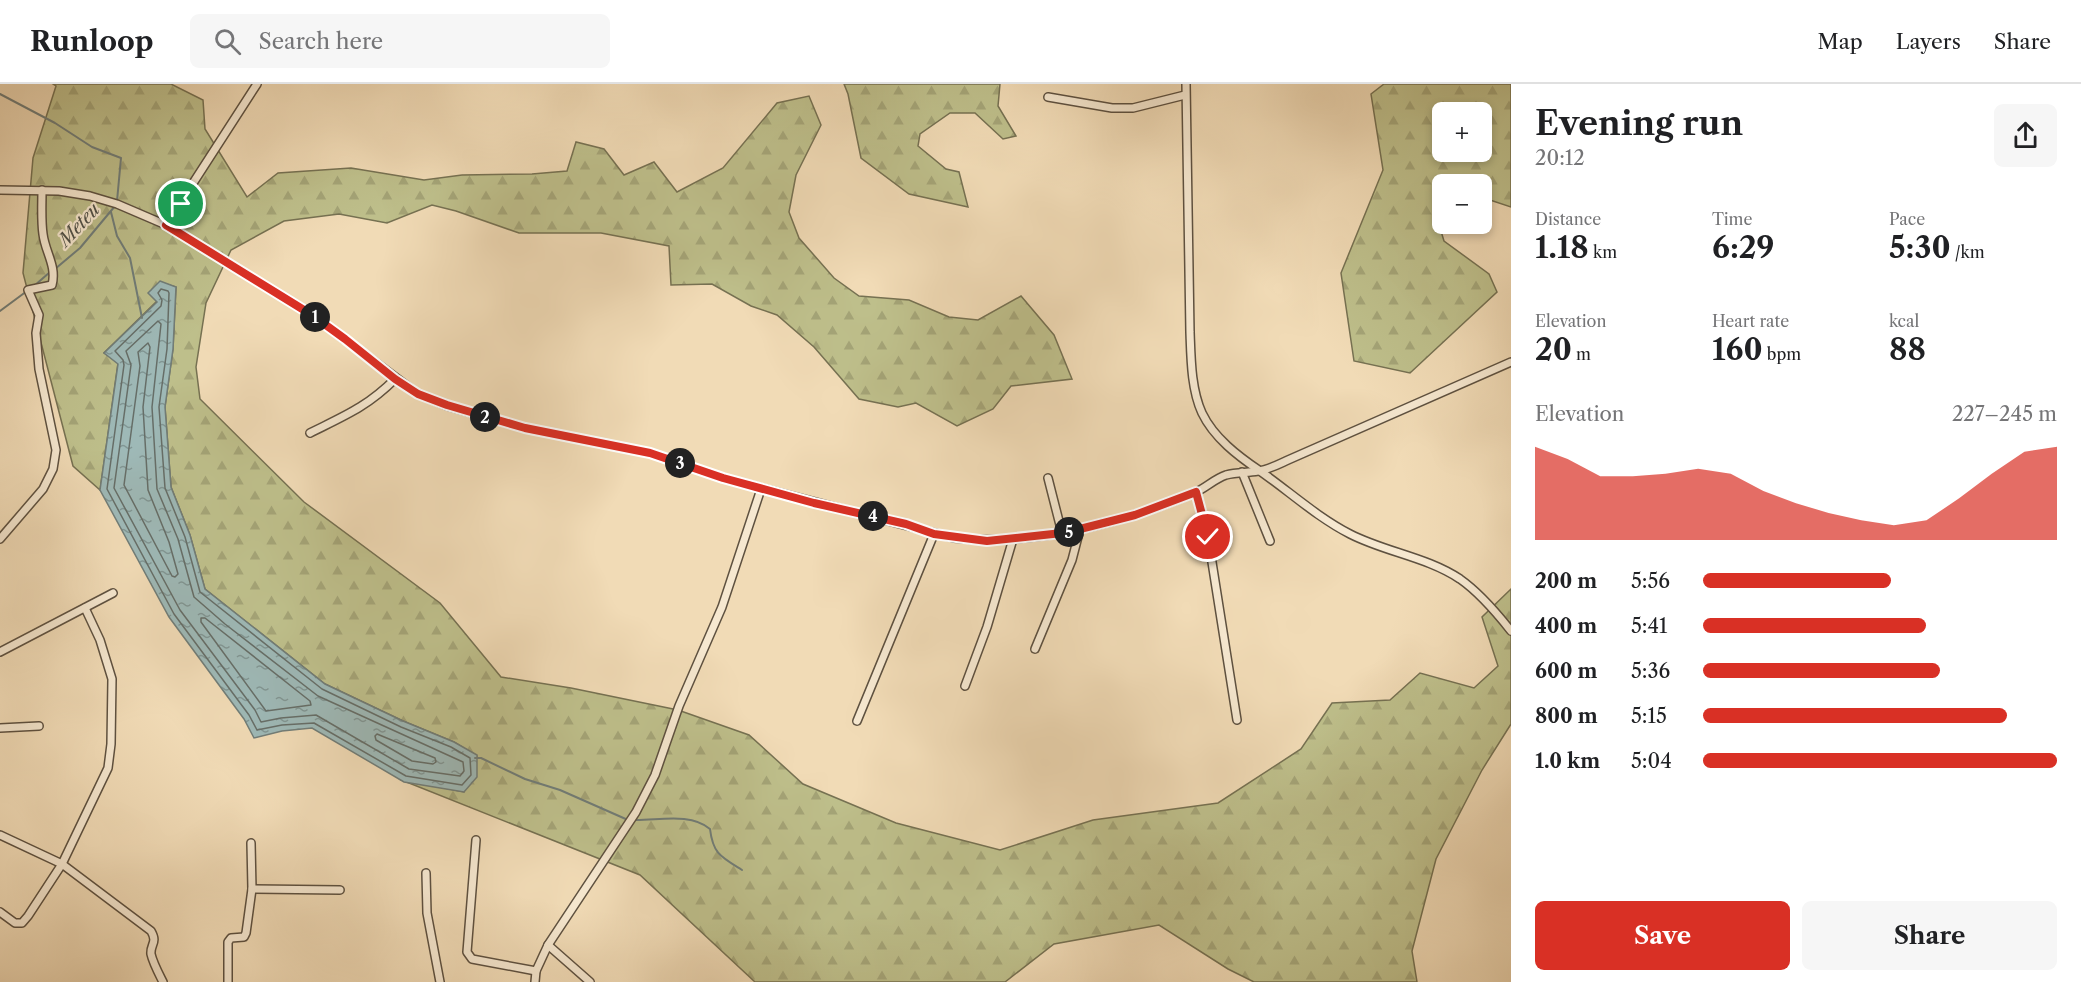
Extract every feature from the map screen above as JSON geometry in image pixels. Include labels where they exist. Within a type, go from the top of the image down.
[{"type":"street","points":[[166,225],[257,84]]},
{"type":"street","points":[[1186,84],[1192,372],[1202,412],[1211,428],[1243,460],[1307,507],[1351,534],[1437,567],[1459,578],[1480,595],[1511,632]]},
{"type":"street","points":[[1048,97],[1112,108],[1133,108],[1185,95]]},
{"type":"street","points":[[0,190],[59,191],[90,196],[117,204],[166,225],[312,315],[418,394],[447,405],[525,428],[650,453],[761,489],[906,524],[934,534],[987,541],[1062,533],[1135,515],[1196,492],[1225,476],[1261,471],[1511,362]]},
{"type":"street","points":[[0,539],[43,489],[53,470],[56,450],[39,369],[36,333],[39,315],[28,290],[52,285],[54,277],[53,266],[43,235],[42,190]]},
{"type":"street","points":[[310,434],[362,408],[395,379]]},
{"type":"street","points":[[1242,472],[1270,541]]},
{"type":"street","points":[[1048,478],[1062,533]]},
{"type":"street","points":[[535,982],[536,971],[548,945],[636,812],[655,775],[678,710],[722,607],[761,489]]},
{"type":"street","points":[[1196,492],[1208,537],[1237,720]]},
{"type":"street","points":[[1035,649],[1072,560],[1080,529]]},
{"type":"street","points":[[857,721],[934,534]]},
{"type":"street","points":[[965,686],[987,627],[1013,539]]},
{"type":"street","points":[[0,652],[113,593]]},
{"type":"street","points":[[0,912],[15,922],[22,923],[28,916],[62,864],[108,768],[111,744],[112,679],[100,640],[85,608]]},
{"type":"street","points":[[0,728],[39,726]]},
{"type":"street","points":[[0,835],[62,864],[151,931],[155,943],[151,955],[163,982]]},
{"type":"street","points":[[476,840],[466,952],[472,958],[536,971]]},
{"type":"street","points":[[228,982],[228,942],[231,938],[244,937],[246,933],[252,889],[251,843]]},
{"type":"street","points":[[426,873],[427,913],[440,982]]},
{"type":"street","points":[[252,889],[340,890]]},
{"type":"street","points":[[548,945],[590,982]]},
{"type":"green space","points":[[53,84],[171,84],[203,100],[205,129],[247,197],[278,173],[351,168],[424,180],[462,175],[567,171],[576,142],[604,149],[624,175],[654,162],[677,192],[723,168],[777,103],[809,96],[821,125],[796,175],[789,212],[799,238],[834,278],[859,296],[909,300],[949,317],[978,320],[1021,296],[1054,335],[1072,379],[1011,386],[993,409],[957,426],[916,403],[898,407],[859,399],[814,347],[777,315],[751,306],[712,284],[671,285],[669,246],[601,233],[519,233],[432,205],[387,223],[339,214],[284,221],[231,250],[206,303],[196,367],[200,399],[304,502],[440,603],[501,677],[571,688],[678,710],[749,735],[803,784],[896,823],[1000,850],[1093,820],[1218,803],[1301,749],[1332,703],[1390,700],[1420,673],[1474,688],[1498,666],[1482,617],[1511,589],[1511,724],[1482,770],[1436,859],[1412,951],[1417,982],[1254,982],[1228,969],[1159,925],[1054,944],[1005,982],[755,982],[640,875],[399,779],[464,792],[477,756],[454,742],[325,684],[205,589],[190,535],[171,487],[165,407],[173,349],[176,287],[160,282],[149,293],[157,301],[104,353],[118,363],[100,490],[73,466],[23,273],[33,158],[56,86]]},
{"type":"green space","points":[[844,84],[1000,84],[998,106],[1016,136],[1003,139],[975,113],[950,113],[920,134],[918,146],[946,169],[959,172],[968,207],[909,194],[861,158]]},
{"type":"green space","points":[[1384,84],[1511,84],[1511,207],[1492,201],[1492,174],[1432,174],[1432,234],[1442,234],[1444,241],[1489,274],[1497,292],[1410,373],[1354,361],[1341,273],[1383,170],[1371,94]]},
{"type":"water","points":[[160,281],[176,287],[173,349],[165,407],[171,487],[190,535],[205,589],[325,684],[454,742],[477,755],[477,777],[464,792],[404,782],[312,728],[282,731],[254,738],[244,719],[169,617],[100,490],[118,364],[104,353],[157,302],[148,293]]},
{"type":"waterway","name":"Meteu","points":[[0,94],[55,123],[92,147],[121,158],[117,201]]},
{"type":"waterway","name":"Meteu","points":[[55,269],[80,248],[115,206]]},
{"type":"waterway","points":[[111,212],[117,236],[130,258],[142,318]]},
{"type":"waterway","name":"Meteu","points":[[34,286],[50,272]]},
{"type":"waterway","name":"Meteu","points":[[0,311],[27,291]]},
{"type":"waterway","points":[[475,758],[481,758],[525,779],[560,790],[628,820]]},
{"type":"waterway","points":[[633,820],[673,818],[702,824],[710,829],[713,844],[719,854],[742,870]]},
{"type":"route","points":[[181,204],[166,225],[312,315],[418,394],[447,405],[525,428],[650,453],[761,489],[954,538],[987,541],[1062,533],[1135,515],[1196,492],[1208,537]]}]
